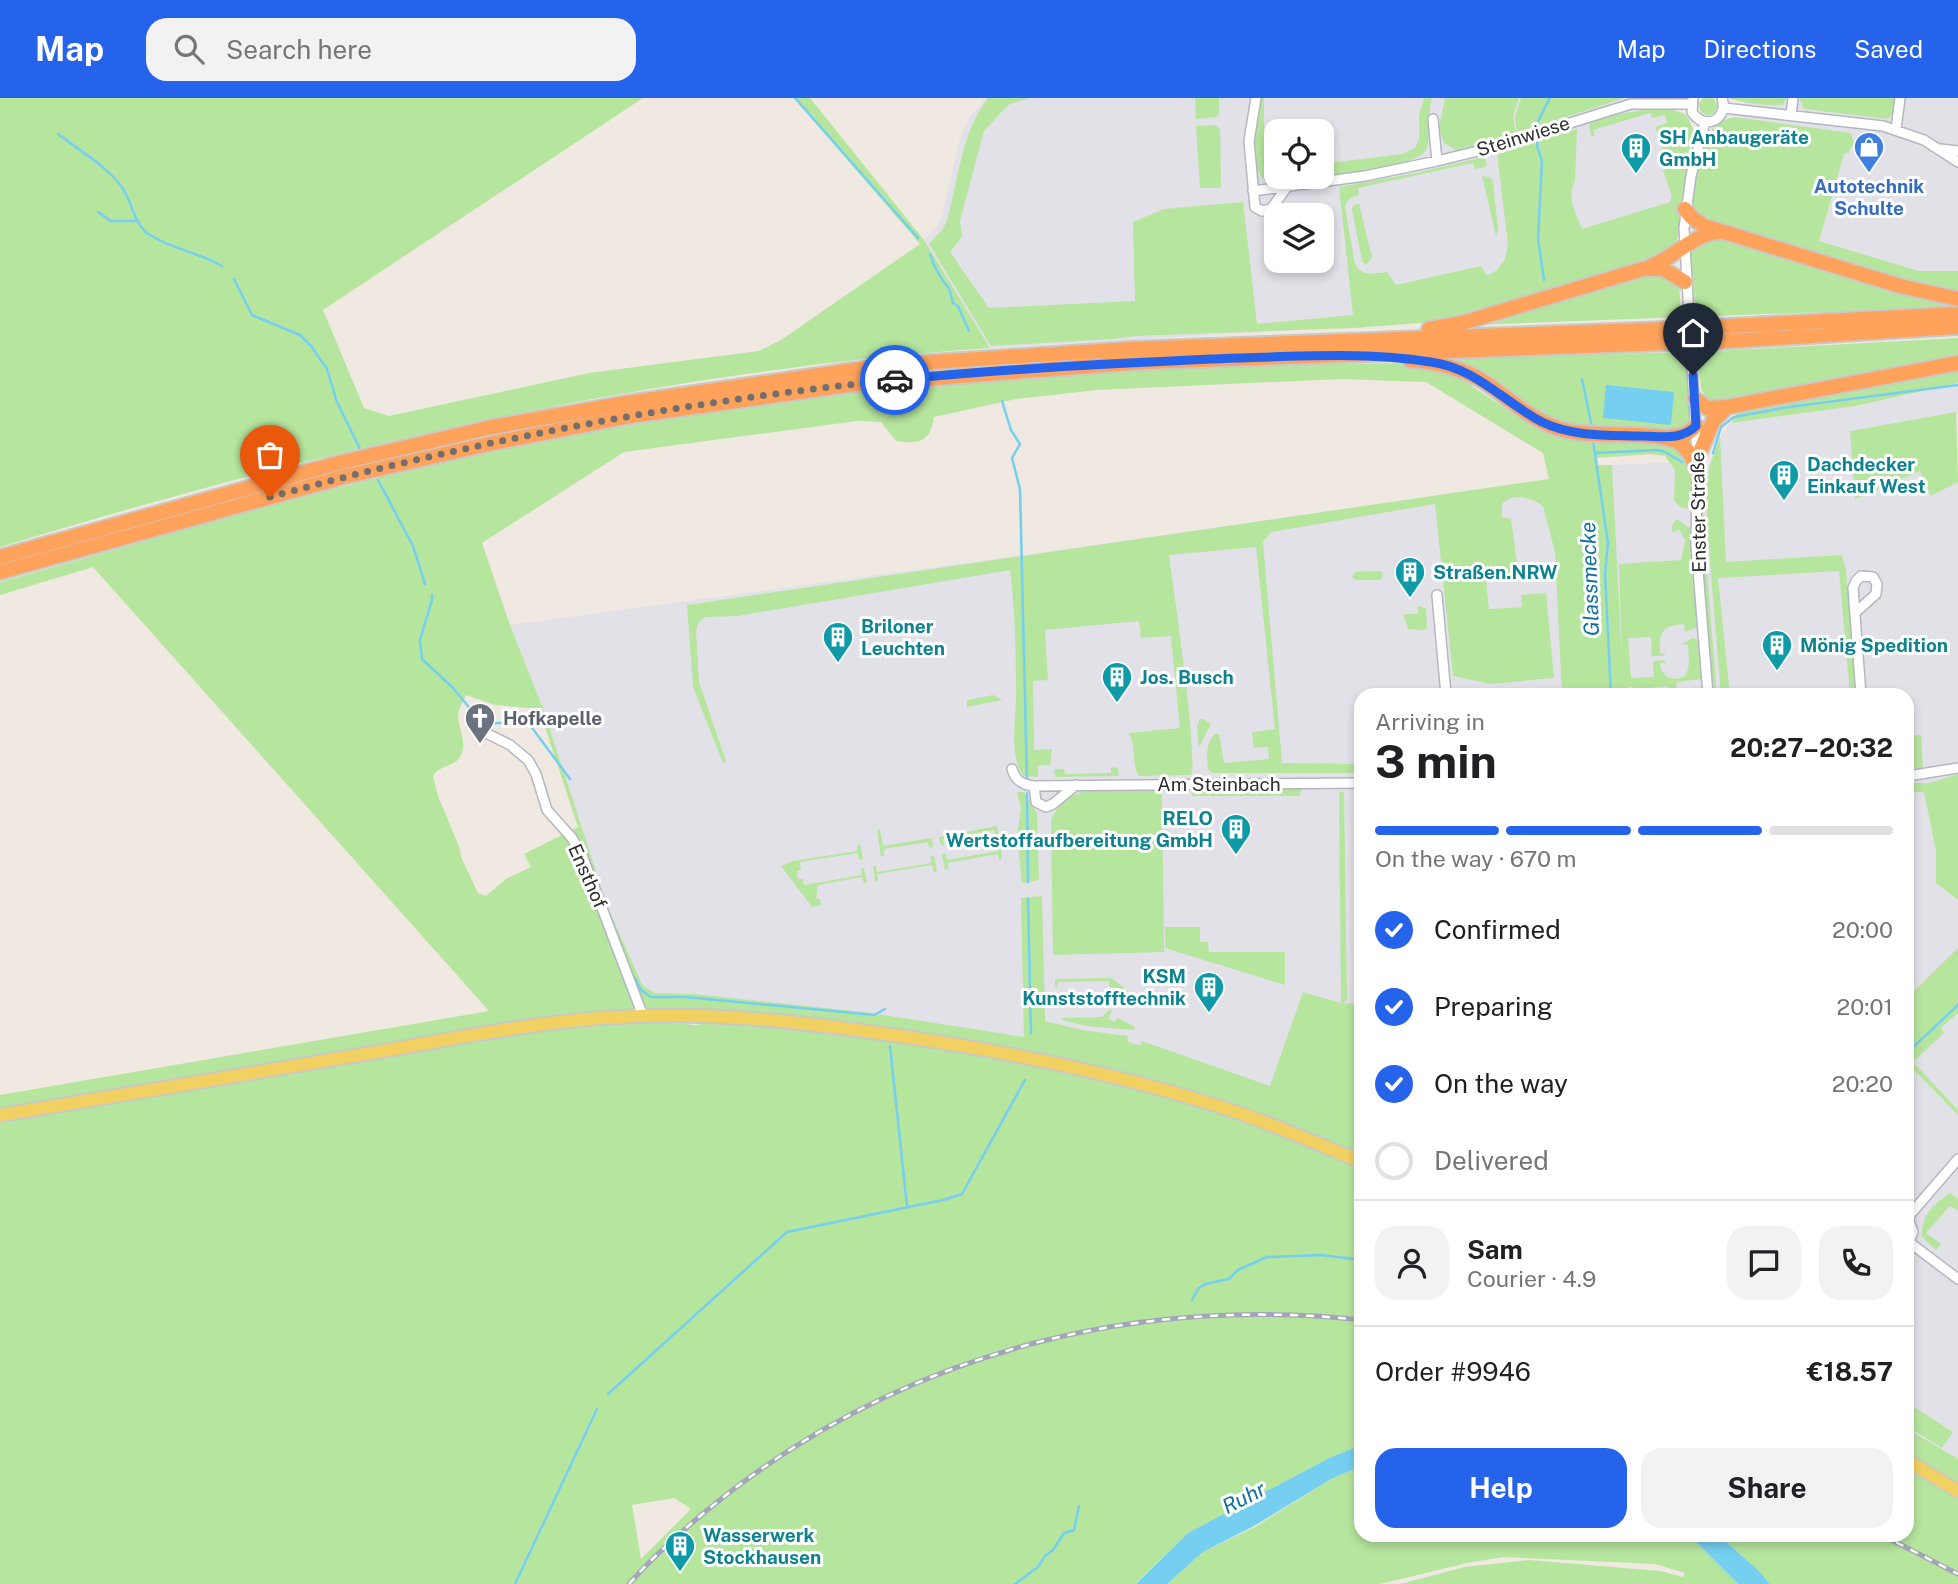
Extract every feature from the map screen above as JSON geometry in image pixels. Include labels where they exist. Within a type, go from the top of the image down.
[{"type":"highway","points":[[1685,209],[1698,223],[1724,232],[1900,286],[1958,299]]},
{"type":"highway","points":[[1326,347],[1462,323],[1643,269],[1663,261],[1707,234],[1724,232]]},
{"type":"highway","points":[[1643,269],[1663,270],[1685,282]]},
{"type":"highway","points":[[1711,334],[1958,314]]},
{"type":"highway","points":[[0,572],[343,477],[493,443],[631,416],[856,384],[917,371],[1131,349],[1326,347],[1958,327]]},
{"type":"highway","points":[[1326,347],[1447,366],[1486,383],[1544,423],[1566,430],[1604,436],[1666,437],[1685,435],[1696,426]]},
{"type":"highway","points":[[1695,399],[1707,408],[1727,407],[1958,363]]},
{"type":"highway","points":[[0,557],[338,463],[492,427],[626,403],[853,370],[917,371]]},
{"type":"highway","points":[[1697,464],[1713,421],[1727,407]]},
{"type":"highway","points":[[1666,437],[1686,449],[1697,464]]},
{"type":"main road","points":[[0,1115],[525,1027],[643,1016],[736,1018],[828,1026],[1023,1056],[1090,1070],[1247,1116],[1354,1159]]},
{"type":"main road","points":[[1914,1465],[1958,1491]]},
{"type":"street","points":[[1256,98],[1249,141],[1255,207],[1267,212],[1286,189]]},
{"type":"street","points":[[1791,115],[1793,98]]},
{"type":"street","points":[[1896,130],[1899,98]]},
{"type":"street","points":[[1692,101],[1695,117],[1705,122],[1716,120],[1723,103],[1791,115],[1864,123],[1924,140],[1958,162]]},
{"type":"street","name":"Steinwiese","points":[[1334,180],[1437,161],[1530,136],[1631,104],[1692,101]]},
{"type":"street","points":[[1433,119],[1437,161]]},
{"type":"street","name":"Enster Straße","points":[[1705,122],[1685,209],[1683,248],[1695,399],[1696,545],[1708,688]]},
{"type":"street","points":[[1939,149],[1958,151]]},
{"type":"street","name":"Steinwiese","points":[[1253,191],[1270,189]]},
{"type":"street","points":[[1437,595],[1445,688]]},
{"type":"street","points":[[1856,612],[1861,688]]},
{"type":"street","name":"Ensthof","points":[[478,729],[510,745],[532,767],[547,810],[572,838],[583,858],[643,1016]]},
{"type":"street","points":[[1914,775],[1958,768]]},
{"type":"street","points":[[1012,769],[1022,783],[1034,786],[1037,802],[1045,807],[1077,785]]},
{"type":"street","name":"Am Steinbach","points":[[1034,786],[1354,783]]},
{"type":"street","points":[[1914,1210],[1958,1159]]},
{"type":"street","points":[[1914,1247],[1958,1279]]},
{"type":"shaded area","points":[[986,98],[1676,98],[1674,110],[1687,116],[1693,129],[1680,205],[1678,239],[1566,286],[1432,322],[990,348],[924,240],[937,227],[942,215],[960,138],[970,116]]},
{"type":"shaded area","points":[[1742,98],[1958,98],[1958,271],[1919,271],[1819,241],[1741,118],[1744,101]]},
{"type":"shaded area","points":[[1958,384],[1958,416],[1956,412],[1850,431],[1920,470],[1931,496],[1958,482],[1958,1459],[1914,1433],[1914,688],[1354,688],[1354,1140],[1305,1120],[694,994],[655,993],[643,986],[608,909],[544,711],[510,625],[1024,555],[1550,479],[1612,465],[1682,462],[1710,464],[1720,437],[1731,423],[1856,406]]},
{"type":"green space","points":[[1708,97],[1714,100],[1717,106],[1714,112],[1708,115],[1702,112],[1699,106],[1702,100]]},
{"type":"green space","points":[[0,98],[643,98],[323,310],[364,408],[389,416],[589,373],[759,351],[781,340],[920,244],[794,98],[810,98],[924,240],[990,348],[864,359],[739,375],[490,419],[243,478],[0,547]]},
{"type":"green space","points":[[988,98],[1029,98],[1008,105],[984,131],[960,221],[962,237],[950,252],[989,308],[1135,301],[1133,222],[1164,209],[1243,202],[1257,324],[1353,315],[1339,187],[1484,157],[1487,164],[1485,167],[1475,169],[1473,163],[1358,188],[1359,195],[1350,199],[1345,207],[1355,264],[1361,271],[1387,272],[1396,285],[1481,266],[1487,276],[1497,270],[1505,259],[1508,244],[1497,153],[1577,130],[1575,181],[1571,192],[1582,229],[1670,202],[1672,197],[1663,170],[1668,168],[1655,127],[1667,123],[1665,115],[1652,118],[1650,113],[1593,130],[1595,136],[1591,136],[1591,122],[1654,109],[1687,116],[1693,129],[1676,247],[1657,260],[1432,322],[1354,328],[1136,336],[991,346],[929,244],[947,221],[972,125]]},
{"type":"green space","points":[[1195,98],[1219,98],[1219,114],[1216,117],[1196,119]]},
{"type":"green space","points":[[1264,98],[1264,180],[1259,173],[1254,152],[1257,118]]},
{"type":"green space","points":[[1424,98],[1432,98],[1428,143],[1421,155],[1396,164],[1334,174],[1334,162],[1403,154],[1415,148],[1419,139],[1419,116]]},
{"type":"green space","points":[[1445,98],[1519,98],[1513,116],[1516,134],[1456,150],[1444,143],[1439,128]]},
{"type":"green space","points":[[1521,98],[1624,98],[1517,133],[1515,117]]},
{"type":"green space","points":[[1730,98],[1787,98],[1782,105],[1763,105]]},
{"type":"green space","points":[[1799,98],[1897,98],[1895,111],[1888,119],[1804,109]]},
{"type":"green space","points":[[1734,117],[1851,133],[1854,142],[1849,152],[1844,154],[1819,241],[1919,271],[1958,271],[1958,292],[1933,288],[1706,222],[1692,210],[1701,159],[1712,129]]},
{"type":"green space","points":[[1215,125],[1220,129],[1221,185],[1220,188],[1200,188],[1196,126]]},
{"type":"green space","points":[[1482,176],[1493,181],[1498,231],[1496,236]]},
{"type":"green space","points":[[1359,203],[1372,258],[1366,265],[1362,261],[1352,209]]},
{"type":"green space","points":[[1725,237],[1958,304],[1958,307],[1471,325],[1644,273],[1666,274],[1679,285],[1681,312],[1696,311],[1690,254],[1702,241]]},
{"type":"green space","points":[[1958,338],[1958,359],[1711,405],[1701,389],[1698,361],[1688,361],[1692,419],[1682,432],[1608,429],[1564,421],[1518,400],[1445,357],[1698,352]]},
{"type":"green space","points":[[1399,363],[1451,372],[1530,425],[1561,437],[1658,441],[1671,445],[1687,457],[1691,464],[1693,483],[1689,509],[1680,507],[1674,500],[1675,470],[1665,456],[1650,454],[1597,458],[1598,465],[1612,465],[1622,661],[1619,564],[1681,560],[1685,540],[1679,529],[1673,533],[1672,529],[1677,519],[1690,528],[1692,535],[1697,627],[1685,632],[1684,624],[1666,628],[1660,639],[1660,653],[1665,653],[1664,656],[1652,656],[1651,637],[1628,638],[1631,678],[1654,677],[1653,661],[1664,660],[1666,663],[1660,663],[1661,670],[1667,677],[1681,678],[1688,670],[1689,658],[1688,645],[1682,644],[1693,638],[1699,640],[1702,679],[1677,682],[1676,688],[1562,688],[1555,552],[1543,506],[1517,497],[1502,504],[1502,517],[1511,519],[1518,571],[1523,571],[1524,576],[1486,580],[1489,609],[1522,607],[1521,595],[1546,593],[1554,678],[1491,684],[1453,676],[1435,504],[1271,532],[1263,542],[1282,763],[1354,764],[1354,773],[1212,773],[1208,769],[1208,746],[1215,734],[1219,734],[1224,763],[1269,759],[1268,747],[1254,748],[1252,732],[1275,729],[1256,547],[1169,555],[1189,707],[1193,763],[1191,775],[1139,776],[1136,771],[1133,743],[1128,733],[1180,728],[1171,636],[1141,638],[1139,621],[1045,630],[1048,680],[1033,681],[1034,750],[1052,749],[1050,765],[1038,765],[1038,777],[1023,776],[1018,767],[1014,746],[1015,645],[1010,570],[738,616],[705,617],[698,623],[696,632],[699,682],[726,761],[723,763],[693,687],[687,605],[1549,479],[1543,453],[1426,382],[1341,379],[1097,390],[1016,399],[934,417],[930,432],[917,442],[896,441],[881,422],[857,421],[624,452],[482,543],[510,625],[544,711],[608,908],[643,986],[655,993],[694,994],[864,1012],[1024,1037],[1021,898],[1042,896],[1045,1021],[1082,1030],[1128,1036],[1127,1041],[1140,1046],[1142,1041],[1270,1086],[1303,992],[1341,1003],[1339,792],[1344,792],[1347,1000],[1343,1003],[1354,1004],[1354,1154],[1223,1103],[1142,1080],[1023,1052],[892,1030],[696,1010],[569,1016],[499,1025],[500,1036],[565,1025],[641,1020],[643,1023],[695,1025],[722,1021],[794,1027],[912,1043],[1099,1079],[1234,1116],[1354,1165],[1354,1448],[1329,1458],[1188,1533],[1135,1584],[0,1584],[0,1095],[489,1011],[93,567],[0,595],[0,582],[421,467],[601,430],[853,392],[1035,376],[1217,367]],"holes":[[[466,695],[495,705],[539,709],[578,827],[524,854],[531,867],[506,879],[486,896],[478,893],[461,857],[433,776],[460,757],[463,742],[458,717]],[[674,1498],[691,1509],[641,1559],[632,1505]]]},
{"type":"green space","points":[[1958,367],[1958,383],[1856,406],[1731,423],[1740,409]]},
{"type":"green space","points":[[1956,412],[1958,482],[1931,496],[1920,471],[1855,499],[1850,431]]},
{"type":"green space","points":[[1720,437],[1726,562],[1842,555],[1846,571],[1855,688],[1849,688],[1839,571],[1718,578],[1729,688],[1720,688],[1707,525],[1706,491],[1710,464]]},
{"type":"green space","points":[[1706,470],[1703,523],[1716,688],[1712,688],[1702,582],[1701,497]]},
{"type":"green space","points":[[1381,571],[1383,576],[1380,580],[1355,580],[1352,577],[1355,572]]},
{"type":"green space","points":[[1418,606],[1426,608],[1427,628],[1408,629],[1403,614],[1418,614]]},
{"type":"green space","points":[[993,695],[1002,700],[967,707],[967,700]]},
{"type":"green space","points":[[1200,719],[1211,724],[1199,747],[1197,726]]},
{"type":"green space","points":[[1921,735],[1923,768],[1914,769],[1914,736]]},
{"type":"green space","points":[[1111,767],[1118,768],[1119,776],[1055,777],[1054,769],[1064,769],[1065,774],[1111,773]]},
{"type":"green space","points":[[1958,774],[1958,900],[1936,883],[1936,851],[1924,792],[1914,792],[1914,783],[1930,783]]},
{"type":"green space","points":[[1191,789],[1301,789],[1300,796],[1192,796]]},
{"type":"green space","points":[[1088,791],[1162,791],[1164,952],[1053,955],[1051,820],[1057,809],[1066,801],[1076,794]]},
{"type":"green space","points":[[1017,792],[1024,792],[1037,814],[1039,880],[1022,883],[1017,835],[1021,809]]},
{"type":"green space","points":[[997,826],[999,835],[995,836],[994,830],[943,839],[944,845],[941,846],[939,837]]},
{"type":"green space","points":[[877,830],[880,830],[883,846],[932,838],[933,847],[929,848],[928,842],[884,849],[884,856],[881,857]]},
{"type":"green space","points":[[860,844],[863,859],[859,860],[858,853],[800,862],[798,879],[803,879],[804,885],[862,875],[861,868],[864,868],[867,883],[864,883],[862,877],[818,885],[816,899],[820,899],[821,905],[812,907],[781,866],[792,861],[857,851],[857,845]]},
{"type":"green space","points":[[997,844],[1000,844],[1002,859],[999,860],[998,854],[948,863],[948,869],[945,870],[942,854],[945,853],[947,860],[998,851]]},
{"type":"green space","points":[[934,855],[937,871],[934,872],[932,865],[877,874],[878,881],[875,881],[873,866],[876,866],[877,872],[931,863],[931,856]]},
{"type":"green space","points":[[1165,927],[1200,927],[1200,942],[1208,942],[1209,952],[1285,952],[1285,985],[1165,948]]},
{"type":"green space","points":[[1958,948],[1958,1013],[1941,1028],[1944,1033],[1914,1061],[1914,991]]},
{"type":"green space","points":[[1112,978],[1128,991],[1115,1008],[1110,1000],[1116,1000],[1116,988],[1109,987],[1109,981],[1058,982],[1057,988],[1055,986],[1055,979]]},
{"type":"green space","points":[[1110,1009],[1112,1011],[1108,1018],[1114,1022],[1118,1018],[1135,1027],[1134,1030],[1087,1026],[1062,1020],[1102,1017]]},
{"type":"green space","points":[[1914,1063],[1958,1110],[1958,1115],[1914,1070]]},
{"type":"green space","points":[[1950,1193],[1958,1199],[1958,1211],[1950,1206],[1926,1233],[1941,1244],[1936,1250],[1922,1237],[1922,1229],[1933,1206]]},
{"type":"green space","points":[[1914,1407],[1953,1432],[1942,1448],[1914,1431]]},
{"type":"green space","points":[[1914,1433],[1958,1459],[1958,1486],[1914,1460]]},
{"type":"green space","points":[[1354,1469],[1354,1542],[1696,1542],[1738,1584],[1400,1584],[1465,1567],[1529,1560],[1660,1571],[1683,1577],[1685,1573],[1655,1564],[1504,1557],[1380,1584],[1167,1584],[1203,1552],[1255,1527],[1331,1479]]},
{"type":"green space","points":[[1914,1471],[1958,1497],[1958,1584],[1770,1584],[1726,1542],[1914,1542]]},
{"type":"water","points":[[1606,385],[1674,392],[1671,425],[1603,418]]},
{"type":"water","points":[[1354,1448],[1354,1469],[1331,1479],[1254,1526],[1203,1552],[1167,1584],[1136,1584],[1188,1533],[1329,1458]]},
{"type":"water","points":[[1696,1542],[1726,1542],[1770,1584],[1738,1584]]},
{"type":"waterway","points":[[795,98],[918,238]]},
{"type":"waterway","name":"Glassmecke","points":[[1538,130],[1538,121],[1550,98]]},
{"type":"waterway","points":[[58,134],[114,178],[125,192],[139,223],[147,233],[222,266]]},
{"type":"waterway","name":"Glassmecke","points":[[1538,137],[1537,146],[1542,161],[1538,239],[1544,280]]},
{"type":"waterway","points":[[98,212],[111,221],[138,221]]},
{"type":"waterway","points":[[930,254],[969,331]]},
{"type":"waterway","points":[[234,279],[252,315],[300,335],[311,346],[327,369],[337,402],[360,449]]},
{"type":"waterway","name":"Glassmecke","points":[[1582,379],[1592,427]]},
{"type":"waterway","points":[[1713,453],[1721,427],[1734,417],[1789,407],[1958,385]]},
{"type":"waterway","points":[[1002,401],[1011,430],[1020,444],[1012,458],[1020,489],[1027,782]]},
{"type":"waterway","name":"Glassmecke","points":[[1593,441],[1608,543],[1605,574],[1611,688]]},
{"type":"waterway","points":[[1595,453],[1658,450],[1682,462]]},
{"type":"waterway","points":[[378,480],[413,546],[425,584]]},
{"type":"waterway","points":[[432,595],[420,640],[422,659],[453,688],[482,723],[527,721],[570,779]]},
{"type":"waterway","points":[[1027,793],[1028,882]]},
{"type":"waterway","points":[[1028,899],[1031,1033]]},
{"type":"waterway","points":[[635,978],[641,990],[651,997],[685,997],[874,1015],[885,1009]]},
{"type":"waterway","points":[[1914,1046],[1958,1005]]},
{"type":"waterway","points":[[890,1046],[907,1206]]},
{"type":"waterway","points":[[608,1394],[787,1232],[962,1194],[1025,1080]]},
{"type":"waterway","points":[[1192,1300],[1198,1289],[1205,1284],[1229,1279],[1238,1270],[1267,1257],[1321,1255],[1354,1259]]},
{"type":"waterway","points":[[515,1584],[597,1409]]},
{"type":"waterway","points":[[1015,1584],[1038,1567],[1064,1533],[1074,1530],[1079,1506]]},
{"type":"railway","points":[[629,1584],[703,1513],[800,1443],[874,1403],[950,1370],[1029,1344],[1110,1327],[1193,1317],[1277,1315],[1354,1320]]},
{"type":"railway","points":[[1896,1542],[1958,1574]]},
{"type":"way so far","points":[[270,497],[343,477],[493,443],[631,416],[895,380]]},
{"type":"place","name":"Autotechnik Schulte","points":[[1869,174]]},
{"type":"place","name":"SH Anbaugeräte GmbH","points":[[1636,175]]},
{"type":"place","name":"Dachdecker Einkauf West","points":[[1784,502]]},
{"type":"place","name":"Straßen.NRW","points":[[1410,599]]},
{"type":"place","name":"Briloner Leuchten","points":[[838,664]]},
{"type":"place","name":"Mönig Spedition","points":[[1777,672]]},
{"type":"place","name":"Jos. Busch","points":[[1117,704]]},
{"type":"place","name":"Hofkapelle","points":[[480,745]]},
{"type":"place","name":"RELO Wertstoffaufbereitung GmbH","points":[[1236,856]]},
{"type":"place","name":"KSM Kunststofftechnik","points":[[1209,1014]]},
{"type":"place","name":"Wasserwerk Stockhausen","points":[[680,1573]]},
{"type":"route","points":[[895,380],[1145,362],[1325,355],[1419,360],[1439,363],[1471,375],[1544,423],[1566,430],[1604,436],[1677,437],[1685,435],[1696,426],[1693,375]]},
{"type":"water label","name":"Ruhr","points":[[1244,1498]]}]
